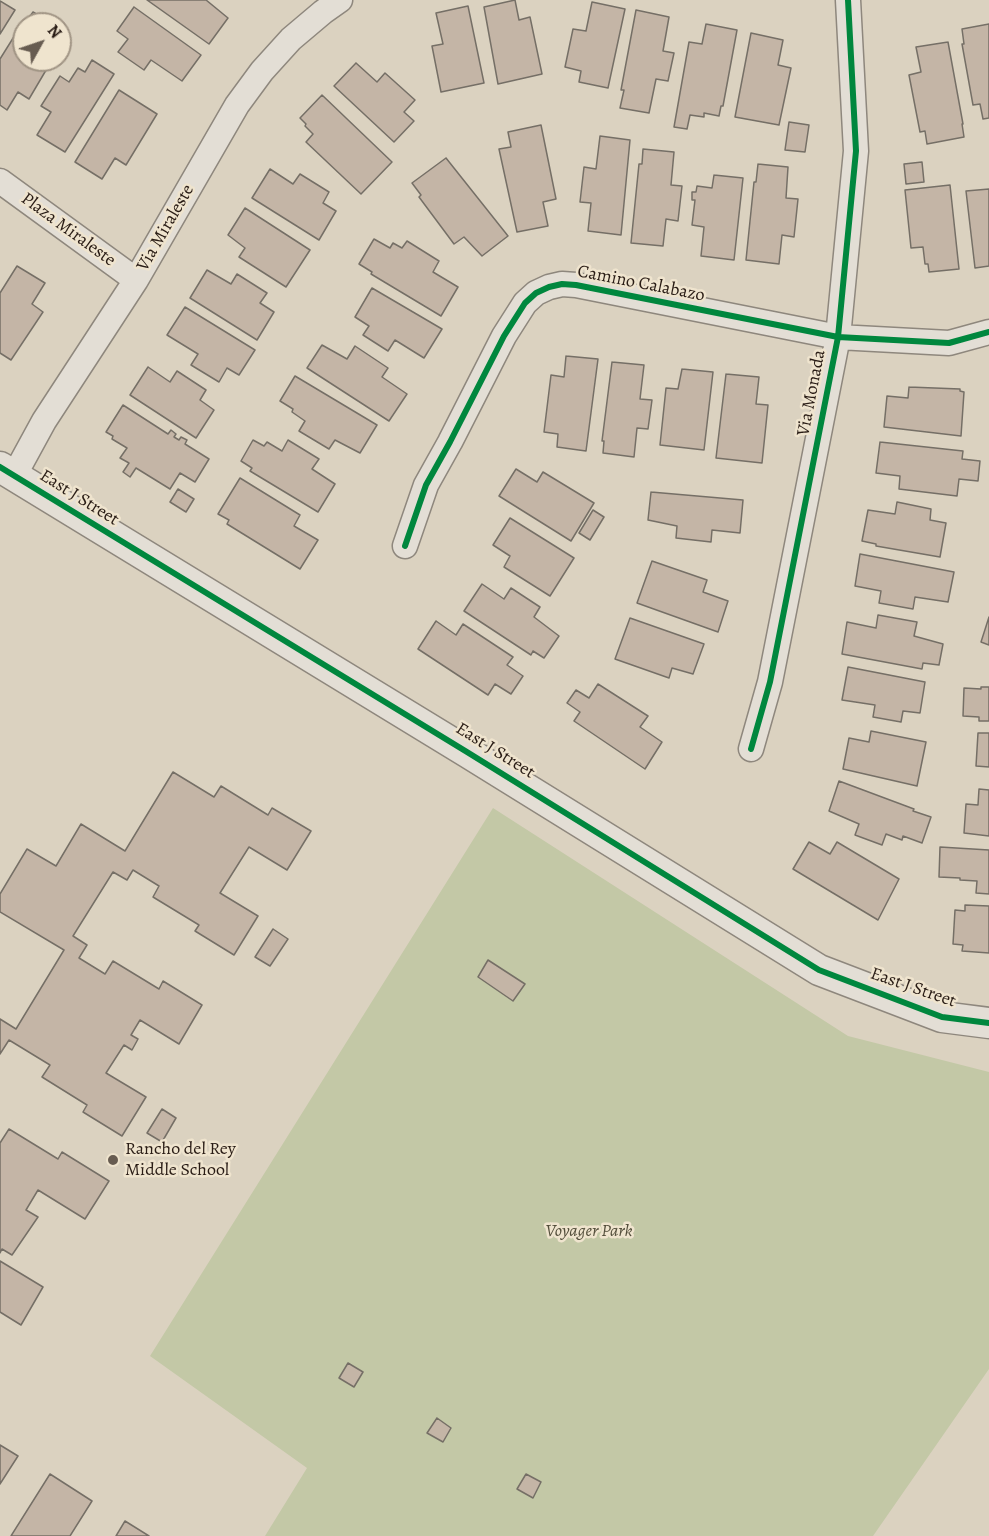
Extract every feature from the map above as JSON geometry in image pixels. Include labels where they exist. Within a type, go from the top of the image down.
[{"type":"street","name":"Via Miraleste","points":[[7,471],[44,421],[136,280],[237,105],[262,70],[291,39],[340,0]]},
{"type":"street","name":"Via Monada","points":[[751,749],[770,681],[838,337],[856,151],[849,0]]},
{"type":"street","name":"Plaza Miraleste","points":[[0,181],[136,280]]},
{"type":"street","name":"Camino Calabazo","points":[[405,546],[426,485],[504,336],[525,303],[536,293],[549,287],[562,284],[576,285],[838,337],[949,343],[989,332]]},
{"type":"street","name":"East J Street","points":[[7,471],[819,970],[942,1017],[989,1023]]},
{"type":"green space","name":"Voyager Park","points":[[493,808],[848,1036],[989,1072],[989,1369],[873,1536],[265,1536],[307,1468],[150,1356]]},
{"type":"building","points":[[147,0],[206,0],[228,18],[209,44]]},
{"type":"building","points":[[515,0],[519,20],[530,17],[542,74],[498,84],[484,7]]},
{"type":"building","points":[[0,1],[15,10],[0,34]]},
{"type":"building","points":[[592,2],[625,9],[608,88],[579,82],[581,71],[565,67],[573,29],[586,31]]},
{"type":"building","points":[[468,6],[484,83],[441,92],[432,46],[443,44],[436,13]]},
{"type":"building","points":[[134,7],[201,55],[182,81],[151,60],[144,70],[118,52],[128,39],[117,31]]},
{"type":"building","points":[[636,10],[669,17],[663,51],[674,53],[668,81],[656,79],[649,113],[620,108],[624,90],[621,90]]},
{"type":"building","points":[[706,24],[737,30],[723,106],[721,106],[719,116],[704,113],[704,117],[690,115],[687,129],[674,127],[689,42],[702,44]]},
{"type":"building","points":[[989,24],[989,118],[983,119],[980,104],[973,105],[962,44],[964,44],[962,29]]},
{"type":"building","points":[[751,33],[783,40],[778,65],[791,68],[779,125],[735,117]]},
{"type":"building","points":[[12,40],[12,72],[45,72],[29,99],[18,92],[7,110],[0,105],[0,59]]},
{"type":"building","points":[[948,42],[964,137],[927,144],[925,131],[920,132],[909,75],[921,72],[916,47]]},
{"type":"building","points":[[92,60],[114,74],[65,152],[37,135],[51,112],[41,106],[60,76],[69,82],[78,68],[85,72]]},
{"type":"building","points":[[356,63],[377,82],[385,73],[415,100],[404,112],[414,121],[394,142],[334,86]]},
{"type":"building","points":[[119,90],[157,114],[126,165],[115,158],[102,179],[75,162]]},
{"type":"building","points":[[322,95],[392,162],[361,194],[306,142],[313,134],[300,118]]},
{"type":"building","points":[[789,122],[809,125],[805,152],[785,150]]},
{"type":"building","points":[[541,125],[556,199],[543,202],[548,226],[517,232],[499,149],[511,147],[508,132]]},
{"type":"building","points":[[600,136],[630,140],[621,235],[588,231],[591,203],[580,202],[584,167],[596,169]]},
{"type":"building","points":[[643,149],[674,152],[671,185],[682,186],[678,221],[666,219],[663,246],[631,243],[639,164],[642,164]]},
{"type":"building","points":[[446,158],[508,236],[482,256],[464,237],[454,244],[419,197],[421,195],[412,183]]},
{"type":"building","points":[[922,162],[924,182],[906,184],[904,164]]},
{"type":"building","points":[[758,164],[788,167],[786,198],[798,199],[794,237],[782,235],[779,264],[746,260]]},
{"type":"building","points":[[270,169],[293,184],[300,174],[329,192],[323,203],[336,211],[319,240],[252,198]]},
{"type":"building","points":[[714,175],[743,178],[734,260],[701,256],[704,227],[692,225],[695,200],[692,200],[692,192],[696,192],[697,186],[712,188]]},
{"type":"building","points":[[950,185],[959,269],[929,272],[928,264],[925,264],[923,247],[911,248],[905,190]]},
{"type":"building","points":[[989,189],[989,266],[975,268],[966,191]]},
{"type":"building","points":[[245,208],[310,250],[286,287],[239,257],[245,248],[228,235]]},
{"type":"building","points":[[374,239],[390,248],[393,243],[402,248],[407,241],[439,261],[433,272],[458,287],[441,316],[371,274],[372,272],[359,264]]},
{"type":"building","points":[[17,266],[45,283],[32,304],[43,312],[11,360],[0,353],[0,293]]},
{"type":"building","points":[[207,270],[231,284],[237,274],[267,293],[260,303],[274,312],[257,340],[190,298]]},
{"type":"building","points":[[372,288],[442,329],[424,358],[395,340],[388,351],[363,335],[369,326],[355,317]]},
{"type":"building","points":[[185,307],[255,350],[239,375],[227,368],[219,382],[191,365],[198,354],[167,335]]},
{"type":"building","points":[[322,345],[347,359],[355,346],[388,368],[382,377],[407,394],[389,421],[307,368]]},
{"type":"building","points":[[566,356],[598,359],[586,451],[557,447],[558,434],[544,432],[551,375],[564,377]]},
{"type":"building","points":[[612,362],[644,365],[640,399],[652,400],[648,429],[637,428],[634,457],[603,453],[604,441],[602,441]]},
{"type":"building","points":[[148,367],[170,382],[177,371],[206,390],[200,400],[214,410],[196,438],[130,395]]},
{"type":"building","points":[[682,369],[713,372],[704,450],[660,445],[666,388],[678,389]]},
{"type":"building","points":[[726,374],[759,377],[756,404],[768,405],[762,463],[716,458]]},
{"type":"building","points":[[295,376],[377,425],[360,453],[335,440],[329,449],[299,431],[305,421],[292,412],[293,409],[280,401]]},
{"type":"building","points":[[909,387],[960,389],[964,392],[961,436],[884,427],[887,396],[908,398]]},
{"type":"building","points":[[123,405],[168,434],[171,430],[176,434],[174,437],[187,440],[185,444],[209,459],[195,482],[180,473],[170,489],[136,468],[130,477],[123,472],[129,463],[120,458],[127,448],[112,439],[113,436],[106,432]]},
{"type":"building","points":[[253,440],[264,446],[267,442],[282,451],[288,440],[319,459],[312,469],[335,484],[318,512],[250,471],[252,468],[241,461]]},
{"type":"building","points":[[880,442],[963,451],[962,459],[980,461],[978,481],[959,479],[957,496],[899,489],[900,476],[876,473]]},
{"type":"building","points":[[516,469],[537,482],[543,472],[594,503],[571,541],[499,496]]},
{"type":"building","points":[[240,478],[300,515],[294,526],[318,540],[300,569],[227,524],[229,520],[218,514]]},
{"type":"building","points":[[178,489],[194,499],[186,512],[170,502]]},
{"type":"building","points":[[651,492],[743,500],[740,533],[712,530],[711,542],[676,538],[677,526],[648,520]]},
{"type":"building","points":[[897,502],[931,509],[930,520],[946,523],[940,557],[876,546],[876,544],[862,541],[868,510],[895,514]]},
{"type":"building","points":[[593,510],[604,517],[590,540],[579,533]]},
{"type":"building","points":[[510,518],[574,558],[550,596],[504,567],[510,556],[493,545]]},
{"type":"building","points":[[860,554],[954,572],[948,602],[915,597],[913,609],[879,603],[881,591],[855,586]]},
{"type":"building","points":[[652,561],[707,580],[703,592],[728,601],[718,632],[637,603]]},
{"type":"building","points":[[482,584],[504,599],[511,588],[540,607],[534,617],[559,636],[544,658],[533,651],[531,655],[464,611]]},
{"type":"building","points":[[878,615],[917,622],[914,636],[943,644],[939,665],[923,663],[922,669],[842,654],[847,622],[876,628]]},
{"type":"building","points":[[989,617],[989,645],[981,642]]},
{"type":"building","points":[[630,618],[704,644],[693,674],[672,668],[669,678],[615,659]]},
{"type":"building","points":[[436,621],[456,635],[463,624],[513,657],[507,665],[523,676],[511,694],[495,684],[488,695],[418,649]]},
{"type":"building","points":[[848,667],[925,682],[920,713],[903,711],[901,722],[873,717],[875,705],[842,700]]},
{"type":"building","points":[[598,684],[648,716],[640,727],[662,742],[645,769],[574,721],[580,712],[567,703],[576,690],[589,698]]},
{"type":"building","points":[[981,687],[989,687],[989,721],[979,721],[979,717],[963,716],[964,688],[981,689]]},
{"type":"building","points":[[871,731],[926,742],[917,786],[843,769],[849,738],[869,742]]},
{"type":"building","points":[[978,733],[989,733],[989,767],[976,766]]},
{"type":"building","points":[[173,772],[214,797],[221,786],[268,815],[272,808],[311,831],[287,870],[249,847],[220,893],[258,916],[234,955],[195,931],[199,925],[153,897],[159,886],[133,870],[127,880],[113,872],[73,936],[87,945],[79,958],[105,974],[113,961],[159,989],[163,981],[202,1005],[179,1044],[140,1020],[131,1035],[138,1039],[132,1050],[124,1045],[106,1073],[146,1097],[122,1136],[83,1112],[87,1105],[42,1077],[50,1065],[9,1040],[0,1054],[0,1019],[16,1029],[64,950],[0,912],[0,894],[27,849],[56,866],[81,824],[125,851]]},
{"type":"building","points":[[839,781],[931,817],[922,843],[903,836],[902,840],[886,834],[882,845],[855,835],[859,824],[829,811]]},
{"type":"building","points":[[979,789],[989,790],[989,836],[964,833],[966,804],[978,805]]},
{"type":"building","points":[[809,842],[830,854],[837,842],[899,879],[878,920],[793,869]]},
{"type":"building","points":[[940,847],[989,850],[989,894],[976,893],[977,881],[939,877]]},
{"type":"building","points":[[965,905],[989,906],[989,953],[962,951],[963,945],[953,944],[955,910],[965,911]]},
{"type":"building","points":[[273,929],[288,939],[270,966],[255,957]]},
{"type":"building","points":[[488,960],[525,984],[513,1001],[478,977]]},
{"type":"building","points":[[162,1109],[176,1118],[162,1142],[147,1133]]},
{"type":"building","points":[[9,1129],[58,1159],[62,1152],[109,1181],[85,1219],[38,1190],[26,1210],[38,1217],[12,1255],[2,1249],[0,1253],[0,1143]]},
{"type":"building","points":[[0,1261],[43,1287],[21,1325],[0,1312]]},
{"type":"building","points":[[348,1363],[363,1372],[354,1387],[339,1378]]},
{"type":"building","points":[[437,1418],[451,1428],[443,1442],[427,1433]]},
{"type":"building","points":[[0,1445],[18,1456],[0,1484]]},
{"type":"building","points":[[50,1474],[92,1501],[70,1536],[11,1536]]},
{"type":"building","points":[[526,1474],[541,1482],[533,1498],[517,1489]]},
{"type":"building","points":[[125,1521],[149,1536],[116,1536]]},
{"type":"cycle path","points":[[751,749],[770,682],[838,337],[856,151],[848,0]]},
{"type":"cycle path","points":[[405,546],[426,485],[504,336],[525,303],[536,293],[549,287],[562,284],[576,285],[838,337],[949,343],[989,332]]},
{"type":"cycle path","points":[[0,467],[819,970],[942,1017],[989,1023]]},
{"type":"place","name":"Rancho del Rey Middle School","points":[[113,1160]]}]
